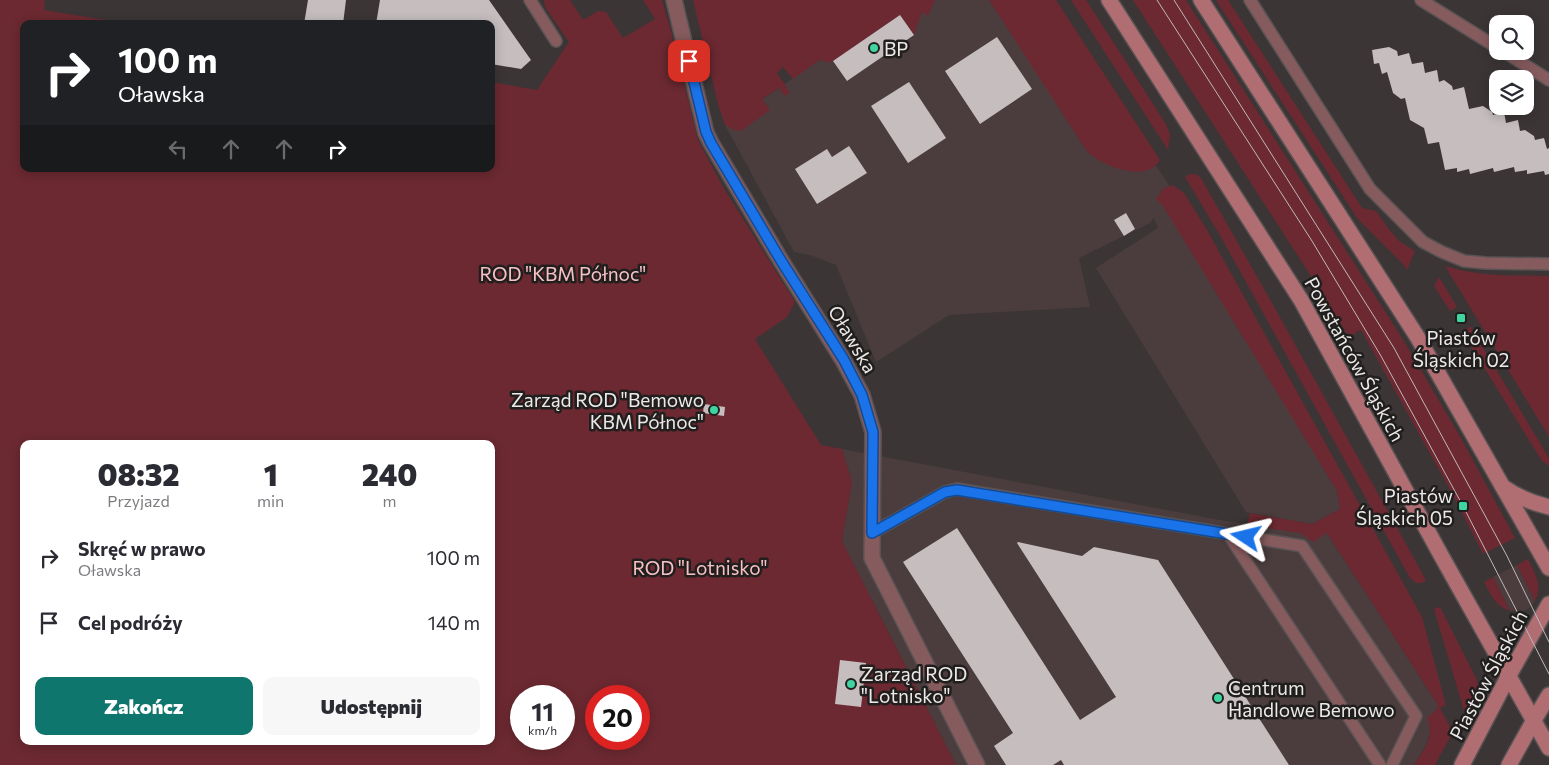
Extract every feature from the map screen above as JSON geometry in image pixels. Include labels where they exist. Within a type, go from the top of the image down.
[{"type":"main road","name":"Powstańców Śląskich","points":[[1109,0],[1301,300],[1549,748]]},
{"type":"main road","points":[[1201,0],[1418,338],[1549,568]]},
{"type":"main road","points":[[1504,488],[1518,497],[1549,507]]},
{"type":"main road","name":"Piastów Śląskich","points":[[1462,765],[1549,604]]},
{"type":"main road","points":[[1509,765],[1549,695]]},
{"type":"street","name":"Oławska","points":[[674,0],[706,132],[711,143],[780,259],[844,360],[862,395],[873,432],[872,558],[977,765]]},
{"type":"lane","points":[[530,0],[556,41]]},
{"type":"lane","points":[[1250,0],[1370,189],[1423,242],[1442,252],[1464,260],[1486,263],[1549,264]]},
{"type":"lane","points":[[1421,0],[1489,42]]},
{"type":"lane","points":[[1517,60],[1549,80]]},
{"type":"lane","points":[[872,533],[945,492],[957,490],[1302,546],[1416,716],[1392,765]]},
{"type":"lane","points":[[1228,534],[1380,765]]},
{"type":"shaded area","name":"BP","points":[[907,0],[1045,0],[1173,191],[1337,491],[1340,509],[1312,524],[1246,512],[1096,268],[1158,228],[1154,218],[1150,223],[1079,258],[1090,307],[949,315],[876,362],[836,265],[810,255],[794,252],[725,125]]},
{"type":"shaded area","points":[[842,449],[1225,521],[1327,533],[1438,705],[1426,745],[1414,765],[956,765],[842,541],[852,482]]},
{"type":"shaded area","points":[[1517,565],[1535,601],[1528,609],[1523,611],[1510,611],[1493,577]]},
{"type":"green space","points":[[0,0],[45,0],[44,10],[105,20],[20,20],[20,172],[495,172],[495,83],[537,90],[569,42],[545,7],[544,0],[570,0],[583,20],[598,11],[606,12],[623,38],[655,19],[643,0],[662,0],[698,140],[723,187],[795,302],[787,317],[755,339],[821,445],[842,449],[852,482],[842,541],[956,765],[0,765]]},
{"type":"green space","points":[[693,0],[935,0],[928,16],[922,12],[914,35],[900,15],[833,61],[827,63],[821,59],[793,79],[783,67],[777,73],[790,92],[785,96],[779,88],[762,99],[770,110],[741,131],[734,130],[725,125],[718,104]]},
{"type":"green space","points":[[989,0],[1056,0],[1160,160],[1154,167],[1145,171],[1135,172],[1123,170],[1102,162],[1086,150]]},
{"type":"green space","points":[[1071,0],[1086,0],[1166,124],[1170,135],[1168,150]]},
{"type":"green space","points":[[1133,0],[1186,0],[1402,338],[1461,438],[1515,538],[1483,554],[1452,493],[1361,330],[1349,337]]},
{"type":"green space","points":[[1216,0],[1228,0],[1362,208],[1376,211],[1399,241],[1415,251],[1407,270],[1357,218]]},
{"type":"green space","points":[[1190,174],[1196,174],[1201,178],[1272,303],[1426,580],[1422,583],[1416,583],[1410,578],[1221,237],[1185,177]]},
{"type":"green space","points":[[1172,185],[1184,193],[1207,230],[1422,617],[1446,705],[1440,708],[1453,732],[1435,765],[1414,765],[1425,748],[1429,737],[1430,732],[1427,718],[1437,709],[1438,705],[1327,533],[1313,542],[1300,533],[1247,525],[1250,513],[1312,524],[1340,509],[1337,491],[1163,206],[1156,199],[1163,189]]},
{"type":"green space","points":[[1445,266],[1484,274],[1549,276],[1549,437]]},
{"type":"green space","points":[[1439,277],[1457,307],[1450,311],[1434,286]]},
{"type":"green space","points":[[1470,326],[1549,458],[1549,466],[1542,461],[1462,332]]},
{"type":"green space","points":[[1528,559],[1538,585],[1535,601],[1517,565]]},
{"type":"green space","points":[[1493,577],[1510,611],[1497,603],[1484,582]]},
{"type":"green space","points":[[1440,607],[1477,680],[1479,701],[1471,723],[1467,721],[1434,609]]},
{"type":"building","points":[[308,0],[346,0],[344,20],[305,20]]},
{"type":"building","points":[[380,0],[489,0],[531,60],[521,69],[495,65],[495,20],[377,20]]},
{"type":"building","name":"BP","points":[[900,15],[914,35],[847,81],[833,61]]},
{"type":"building","points":[[997,37],[1032,89],[980,124],[945,71]]},
{"type":"building","points":[[1389,47],[1397,51],[1398,56],[1409,53],[1412,64],[1423,62],[1425,73],[1437,70],[1439,82],[1444,80],[1452,86],[1453,90],[1464,87],[1469,109],[1483,106],[1489,110],[1489,115],[1505,115],[1506,123],[1518,120],[1520,131],[1525,130],[1534,136],[1535,140],[1544,138],[1547,149],[1549,148],[1549,174],[1545,175],[1544,171],[1527,174],[1527,170],[1515,172],[1514,167],[1494,172],[1493,168],[1470,174],[1469,169],[1457,172],[1457,168],[1445,170],[1439,142],[1428,144],[1424,128],[1410,120],[1405,98],[1401,99],[1393,93],[1387,72],[1382,74],[1379,63],[1374,64],[1372,50]]},
{"type":"building","points":[[909,82],[946,138],[908,163],[871,106]]},
{"type":"building","points":[[849,146],[867,173],[817,204],[795,169],[827,149],[832,157]]},
{"type":"building","points":[[1126,213],[1135,229],[1124,236],[1114,220]]},
{"type":"building","name":"Zarząd ROD \"Bemowo KBM Północ\"","points":[[704,404],[725,407],[724,416],[703,413]]},
{"type":"building","points":[[957,528],[1080,720],[1116,697],[1017,543],[1082,556],[1094,547],[1158,560],[1289,765],[1064,765],[1061,760],[1053,765],[1006,765],[994,746],[1013,733],[903,562]]},
{"type":"building","name":"Zarząd ROD \"Lotnisko\"","points":[[840,660],[866,663],[861,707],[835,704]]},
{"type":"tram line","points":[[1157,0],[1312,241],[1381,356],[1463,506],[1549,674]]},
{"type":"tram line","points":[[1174,0],[1394,348],[1507,556],[1549,642]]},
{"type":"place","name":"BP","points":[[874,48]]},
{"type":"place","name":"Piastów Śląskich 02","points":[[1461,318]]},
{"type":"place","name":"Zarząd ROD \"Bemowo KBM Północ\"","points":[[714,410]]},
{"type":"place","name":"Piastów Śląskich 05","points":[[1463,506]]},
{"type":"place","name":"Zarząd ROD \"Lotnisko\"","points":[[851,684]]},
{"type":"place","name":"Centrum Handlowe Bemowo","points":[[1218,698]]},
{"type":"route","points":[[689,61],[706,132],[711,143],[780,259],[844,360],[862,395],[873,432],[872,533],[945,492],[957,490],[1246,537]]},
{"type":"park label","name":"ROD \"KBM Północ\"","points":[[563,273]]},
{"type":"park label","name":"ROD \"Lotnisko\"","points":[[700,567]]}]
